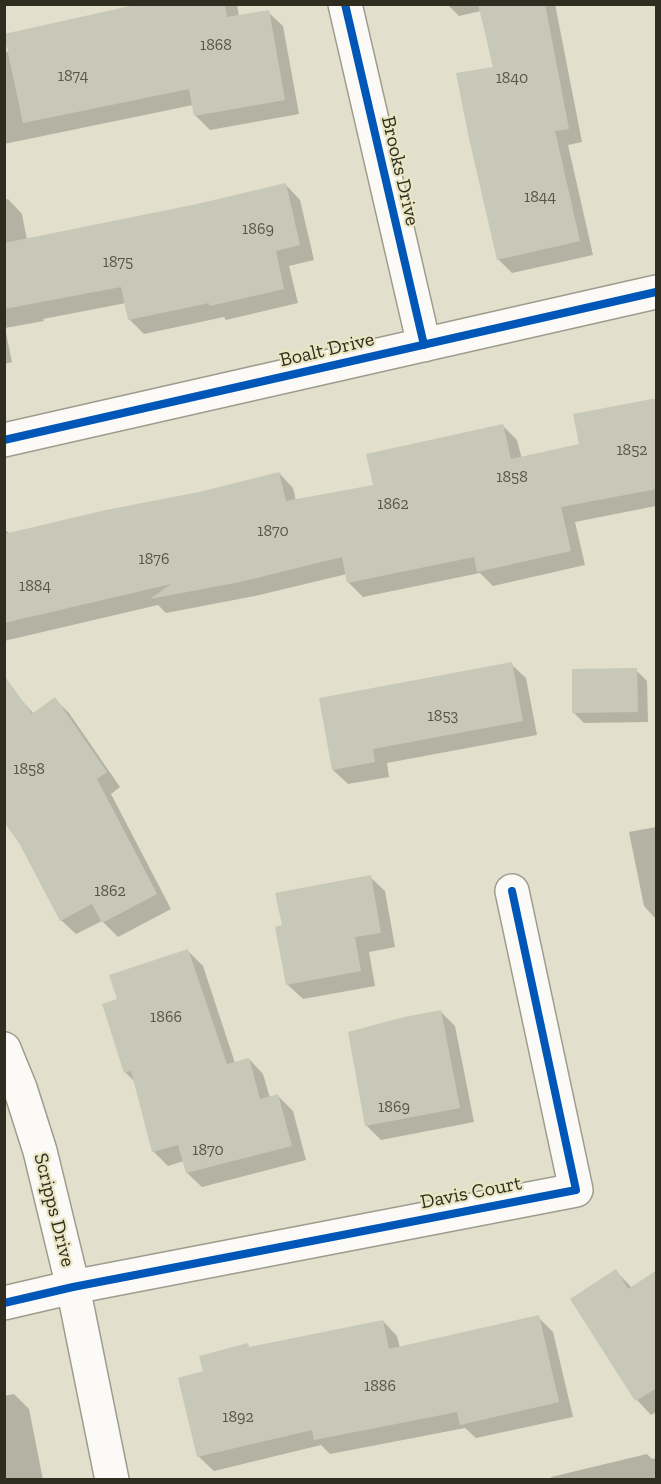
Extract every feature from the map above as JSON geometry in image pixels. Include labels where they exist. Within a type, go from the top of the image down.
[{"type":"street","name":"Brooks Drive","points":[[345,4],[424,345]]},
{"type":"street","name":"Boalt Drive","points":[[4,440],[657,292]]},
{"type":"street","name":"Davis Court","points":[[73,1287],[576,1190],[512,891]]},
{"type":"street","name":"Scripps Drive","points":[[4,1049],[20,1088],[40,1151],[73,1287],[112,1479]]},
{"type":"street","points":[[4,1303],[73,1287]]},
{"type":"building","points":[[139,4],[225,4],[227,17],[269,10],[285,100],[194,116],[189,89],[23,123],[4,34]]},
{"type":"building","points":[[478,4],[545,4],[569,129],[555,131],[580,241],[497,260],[456,73],[493,67]]},
{"type":"building","points":[[286,183],[300,245],[276,251],[284,289],[210,306],[209,303],[128,320],[121,287],[4,309],[4,243],[197,204]]},
{"type":"building","points":[[657,398],[657,489],[561,507],[571,551],[477,572],[474,557],[347,583],[342,557],[240,582],[150,599],[171,584],[4,623],[4,534],[106,510],[199,492],[279,472],[286,501],[373,485],[366,454],[503,424],[511,459],[579,444],[573,414]]},
{"type":"building","points":[[512,662],[523,721],[373,749],[375,762],[332,770],[319,698]]},
{"type":"building","points":[[637,668],[638,712],[572,713],[572,669]]},
{"type":"building","points":[[4,675],[32,714],[55,697],[107,772],[97,779],[157,894],[102,923],[92,904],[60,921],[19,843],[4,822]]},
{"type":"building","points":[[371,875],[381,933],[355,937],[361,971],[286,985],[275,927],[282,925],[275,893]]},
{"type":"building","points":[[188,949],[227,1064],[249,1058],[260,1099],[278,1094],[292,1146],[186,1173],[178,1145],[152,1152],[131,1071],[124,1073],[102,1004],[117,999],[109,975]]},
{"type":"building","points":[[441,1010],[460,1108],[365,1126],[348,1032]]},
{"type":"building","points":[[616,1269],[628,1289],[657,1270],[657,1388],[635,1401],[570,1299]]},
{"type":"building","points":[[539,1315],[559,1402],[460,1425],[457,1412],[314,1440],[312,1430],[197,1457],[178,1378],[203,1371],[199,1356],[248,1343],[249,1347],[383,1320],[389,1349]]},
{"type":"cycle path","points":[[345,4],[424,345]]},
{"type":"cycle path","points":[[4,440],[656,292]]},
{"type":"cycle path","points":[[4,1303],[73,1287],[576,1190],[512,891]]}]
